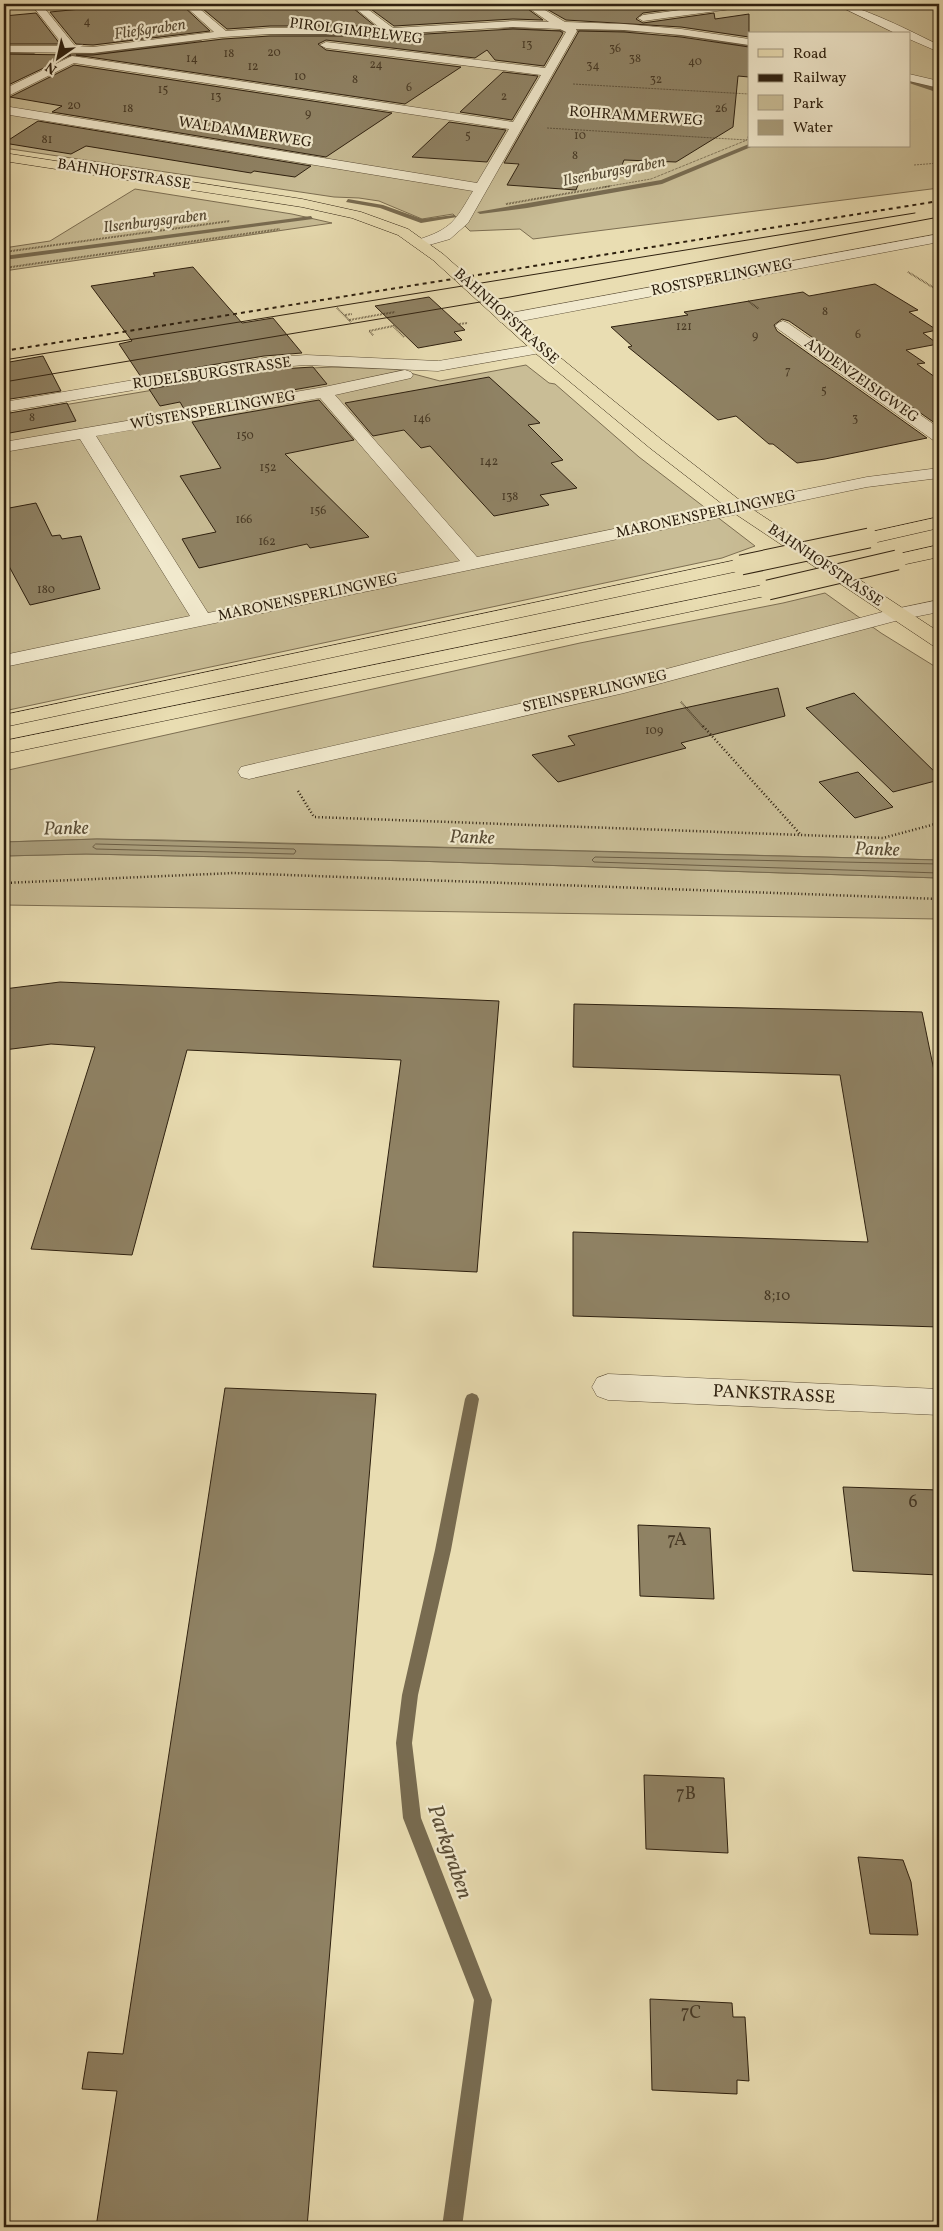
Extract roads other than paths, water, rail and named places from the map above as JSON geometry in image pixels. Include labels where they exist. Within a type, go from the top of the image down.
[{"type":"main road","name":"BAHNHOFSTRASSE","points":[[4,157],[333,209],[403,232],[422,243],[540,349],[656,444],[740,509],[939,641]]},
{"type":"main road","points":[[4,721],[939,523]]},
{"type":"main road","points":[[4,748],[768,590],[939,551]]},
{"type":"street","points":[[36,4],[73,55]]},
{"type":"street","points":[[188,4],[223,34]]},
{"type":"street","points":[[355,4],[391,31]]},
{"type":"street","points":[[528,4],[567,31]]},
{"type":"street","points":[[679,4],[692,11]]},
{"type":"street","points":[[422,243],[445,236],[463,220],[471,209],[545,77],[567,31],[587,25],[746,4]]},
{"type":"street","points":[[840,4],[902,32]]},
{"type":"street","points":[[73,55],[223,34],[270,31],[391,31],[479,25],[634,36],[674,40],[748,52]]},
{"type":"street","points":[[587,25],[681,32],[748,42]]},
{"type":"street","points":[[910,35],[939,49]]},
{"type":"street","name":"PIROLGIMPELWEG","points":[[4,93],[73,55],[100,59],[263,38],[545,77]]},
{"type":"street","points":[[4,49],[73,55],[516,126]]},
{"type":"street","points":[[910,77],[939,85]]},
{"type":"street","name":"WALDAMMERWEG","points":[[4,110],[482,188]]},
{"type":"street","name":"ROSTSPERLINGWEG","points":[[505,318],[939,238]]},
{"type":"street","name":"ANDENZEISIGWEG","points":[[783,326],[939,436]]},
{"type":"street","name":"RUDELSBURGSTRASSE","points":[[4,407],[264,363],[306,360],[438,366],[540,349]]},
{"type":"street","name":"WÜSTENSPERLINGWEG","points":[[4,447],[324,392],[410,374],[417,366]]},
{"type":"street","points":[[324,392],[473,564]]},
{"type":"street","name":"MARONENSPERLINGWEG","points":[[86,433],[202,619]]},
{"type":"street","name":"MARONENSPERLINGWEG","points":[[4,661],[866,482],[939,473]]},
{"type":"street","name":"STEINSPERLINGWEG","points":[[249,772],[658,677],[896,614],[939,606]]},
{"type":"street","name":"PANKSTRASSE","points":[[608,1387],[939,1402]]},
{"type":"water","points":[[97,839],[939,860],[939,878],[414,861],[86,854],[4,856],[4,842]]},
{"type":"waterway","name":"Fließgraben","points":[[500,27],[552,31],[626,30],[706,38],[748,46]]},
{"type":"waterway","name":"Fließgraben","points":[[247,35],[356,35],[445,31]]},
{"type":"waterway","name":"Fließgraben","points":[[54,56],[85,55],[200,40]]},
{"type":"waterway","name":"Fließgraben","points":[[4,53],[34,55]]},
{"type":"waterway","name":"Fließgraben","points":[[910,81],[939,91]]},
{"type":"waterway","name":"Ilsenburgsgraben","points":[[480,212],[527,206],[662,182],[748,146]]},
{"type":"waterway","name":"Ilsenburgsgraben","points":[[348,201],[381,206],[421,221],[454,217]]},
{"type":"waterway","name":"Ilsenburgsgraben","points":[[4,258],[311,218]]},
{"type":"waterway","name":"Parkgraben","points":[[452,2227],[483,2000],[412,1818],[404,1743],[410,1695],[443,1550],[472,1399]]},
{"type":"tram line","points":[[4,360],[915,213]]},
{"type":"tram line","points":[[4,382],[510,297],[939,217]]},
{"type":"railway","points":[[4,351],[939,201]]},
{"type":"water label","name":"Panke","points":[[66,829]]},
{"type":"water label","name":"Panke","points":[[472,838]]},
{"type":"water label","name":"Panke","points":[[877,850]]}]
